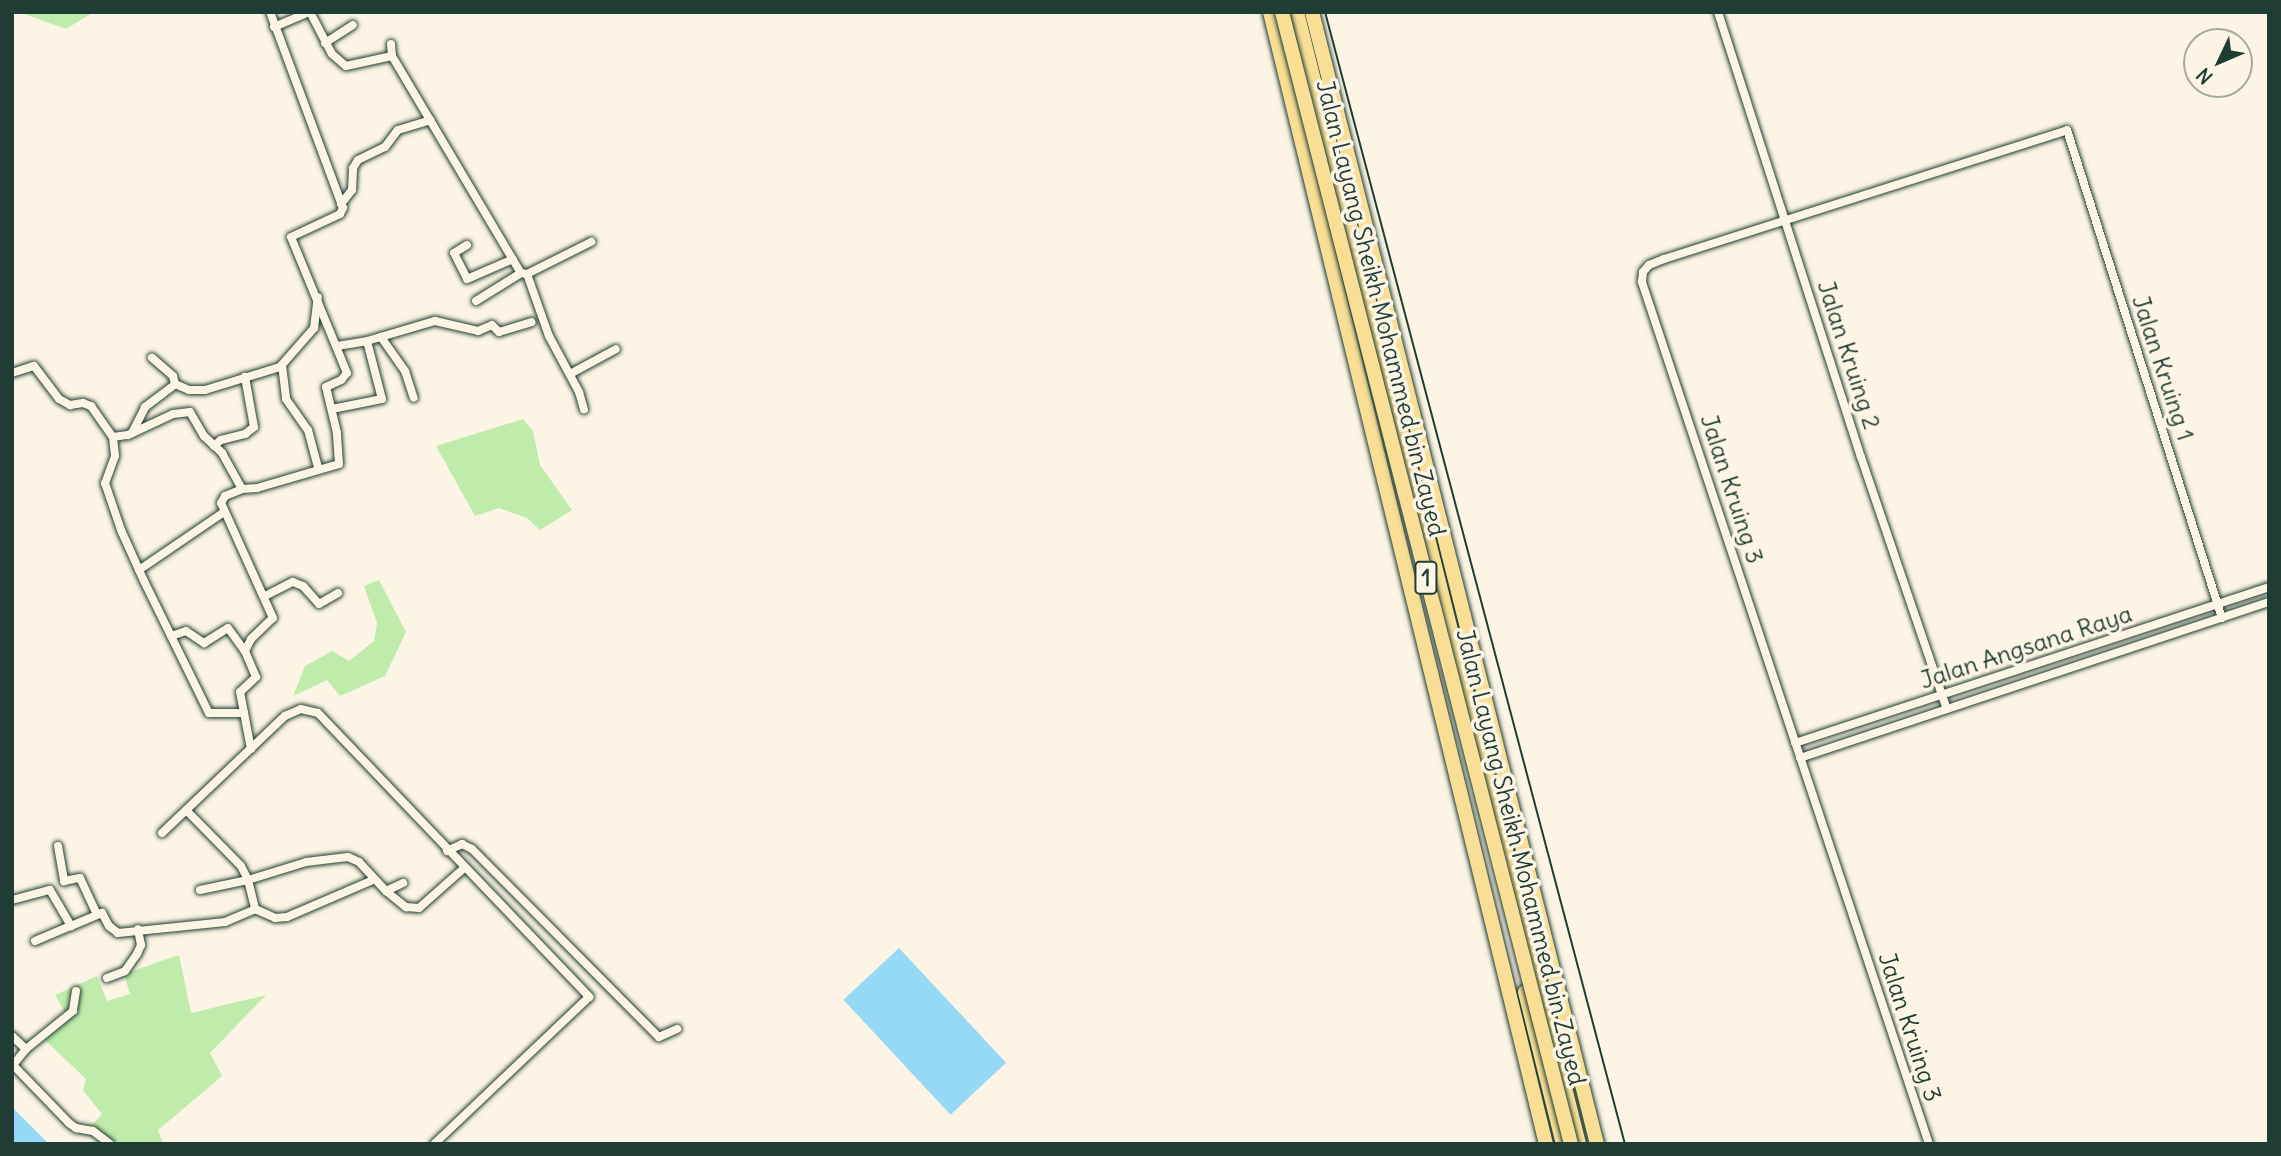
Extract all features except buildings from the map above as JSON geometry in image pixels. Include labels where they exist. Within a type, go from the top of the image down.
[{"type":"highway","points":[[1270,12],[1546,1144]]},
{"type":"highway","name":"1","points":[[1282,12],[1563,1144]]},
{"type":"highway","name":"Jalan Layang Sheikh Mohammed bin Zayed","points":[[1282,12],[1571,1144]]},
{"type":"highway","name":"Jalan Layang Sheikh Mohammed bin Zayed","points":[[1297,12],[1579,1144]]},
{"type":"highway","name":"1","points":[[1303,12],[1587,1144]]},
{"type":"highway","points":[[1312,12],[1597,1144]]},
{"type":"street","points":[[244,651],[251,639],[273,618],[221,503],[225,496],[242,489],[257,488],[318,468],[337,465],[341,461],[326,387],[341,380],[347,373],[292,235],[343,211],[270,12]]},
{"type":"street","points":[[274,27],[310,12],[336,60],[346,66],[392,56]]},
{"type":"street","name":"Jalan Kruing 2","points":[[1718,12],[1861,457],[1947,709]]},
{"type":"street","points":[[325,43],[353,25]]},
{"type":"street","points":[[391,44],[392,56],[513,259],[524,273],[549,336],[570,374],[584,409]]},
{"type":"street","points":[[341,204],[352,190],[353,168],[358,159],[385,147],[398,130],[430,120]]},
{"type":"street","name":"Jalan Kruing 3","points":[[1929,1144],[1642,282],[1646,268],[1658,261],[2067,130]]},
{"type":"street","name":"Jalan Kruing 1","points":[[2067,130],[2222,618]]},
{"type":"street","points":[[476,301],[524,273],[591,242]]},
{"type":"street","points":[[467,245],[454,252],[467,279],[513,259]]},
{"type":"street","points":[[175,384],[189,390],[201,391],[282,365],[314,328],[318,297]]},
{"type":"street","points":[[337,346],[367,341],[439,320],[478,331],[492,326],[499,332],[532,322]]},
{"type":"street","points":[[381,337],[405,372],[414,398]]},
{"type":"street","points":[[332,409],[382,400],[367,341]]},
{"type":"street","points":[[570,374],[616,349]]},
{"type":"street","points":[[152,358],[173,376],[175,384]]},
{"type":"street","points":[[282,365],[286,399],[308,430],[318,468]]},
{"type":"street","points":[[12,373],[34,366],[59,400],[70,405],[83,402],[91,406],[113,437],[115,456],[105,483],[139,570],[209,713],[244,713]]},
{"type":"street","points":[[214,446],[220,440],[245,434],[254,427],[245,377]]},
{"type":"street","points":[[132,433],[145,407],[175,384]]},
{"type":"street","points":[[113,437],[132,433],[173,414],[190,412],[228,463],[242,489]]},
{"type":"street","points":[[139,570],[224,512]]},
{"type":"street","points":[[265,596],[293,582],[301,584],[319,604],[338,593]]},
{"type":"street","name":"Jalan Angsana Raya","points":[[1795,743],[2269,587]]},
{"type":"street","name":"Jalan Angsana Raya","points":[[1800,758],[2269,602]]},
{"type":"street","points":[[171,636],[186,631],[204,643],[228,628],[244,651],[256,677],[240,692],[251,748]]},
{"type":"street","points":[[162,833],[292,711],[301,709],[318,713],[589,997],[434,1144]]},
{"type":"street","points":[[186,810],[241,866],[248,880],[255,909]]},
{"type":"street","points":[[447,851],[462,844],[472,849],[659,1037],[677,1029]]},
{"type":"street","points":[[58,846],[64,881],[80,878],[97,914]]},
{"type":"street","points":[[200,890],[248,880],[306,862],[348,857],[359,862],[373,880],[406,907],[419,908],[464,868]]},
{"type":"street","points":[[36,942],[97,914],[104,914],[114,932],[163,930],[225,922],[255,909],[275,918],[287,917],[373,880]]},
{"type":"street","points":[[386,891],[403,883]]},
{"type":"street","points":[[12,900],[39,891],[50,891],[71,926]]},
{"type":"street","points":[[107,978],[125,971],[137,954],[141,945],[138,929]]},
{"type":"street","points":[[76,991],[73,1011],[26,1049],[13,1064],[69,1123],[76,1128],[93,1131],[110,1144]]},
{"type":"street","points":[[12,1036],[26,1049]]},
{"type":"green space","points":[[19,12],[94,12],[66,29]]},
{"type":"green space","points":[[523,419],[533,431],[540,465],[572,510],[540,530],[527,518],[499,508],[475,516],[436,446]]},
{"type":"green space","points":[[379,580],[406,632],[385,676],[340,696],[327,680],[293,696],[305,666],[332,651],[349,661],[374,641],[377,623],[364,586]]},
{"type":"green space","points":[[179,955],[191,1013],[266,995],[210,1053],[222,1076],[158,1130],[163,1144],[116,1144],[92,1125],[102,1114],[83,1090],[86,1079],[44,1039],[69,1020],[55,995],[97,976],[107,1001],[130,994],[124,974]]},
{"type":"water","points":[[899,948],[1006,1063],[950,1115],[843,1000]]},
{"type":"water","points":[[12,1107],[49,1144],[12,1144]]},
{"type":"railway","points":[[1325,12],[1625,1144]]}]
